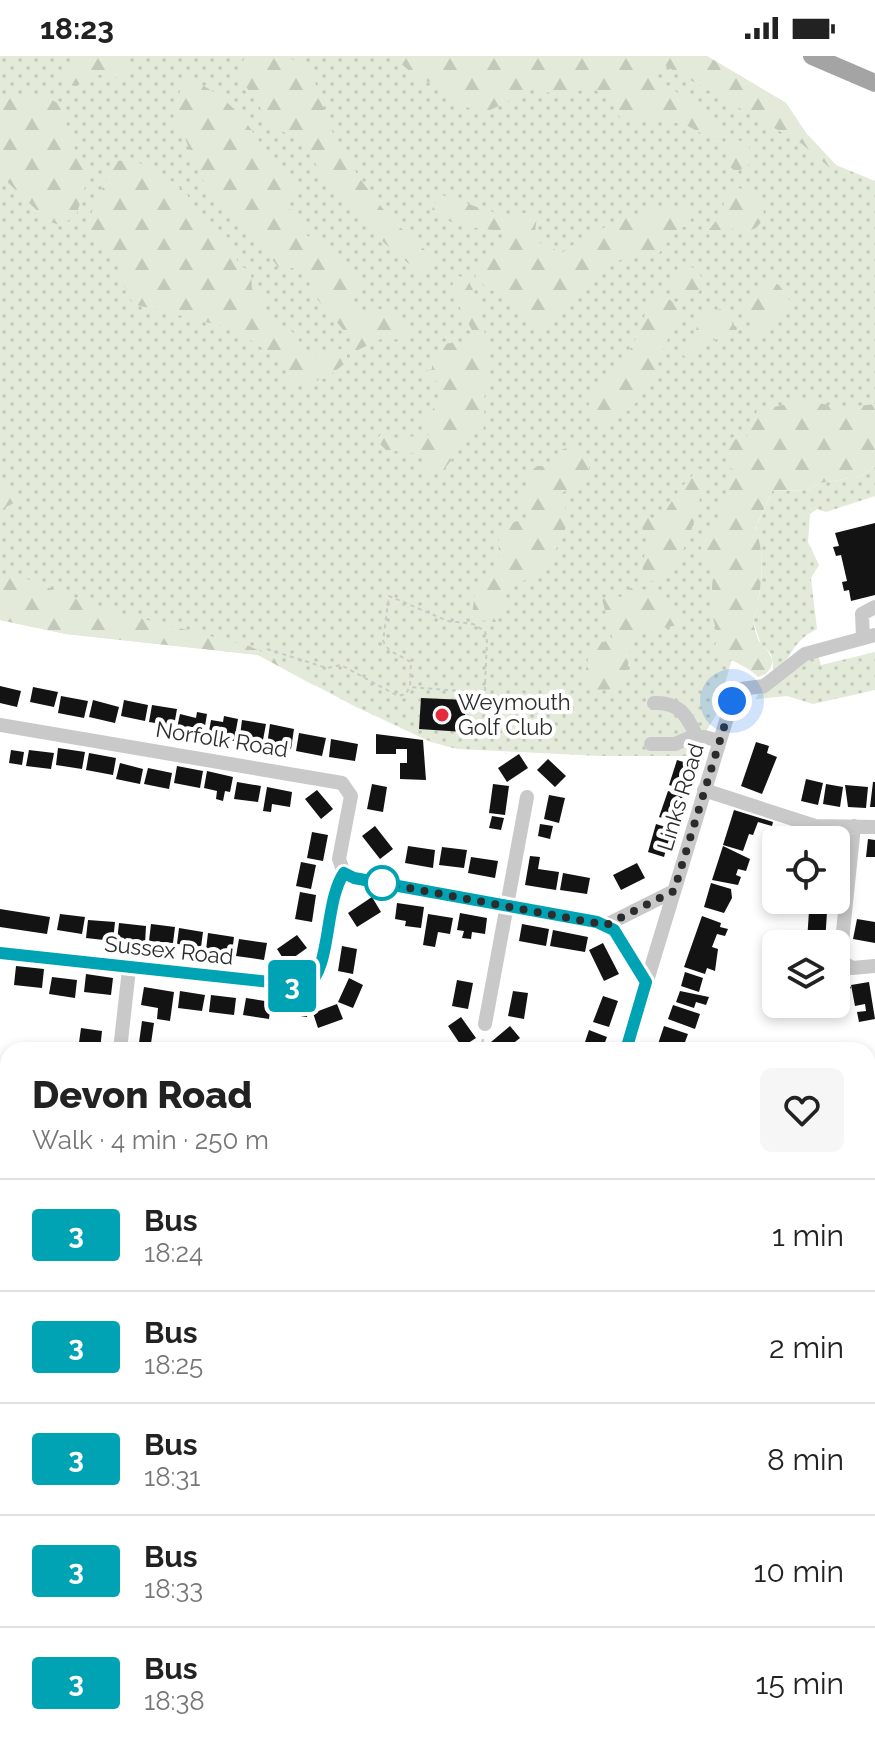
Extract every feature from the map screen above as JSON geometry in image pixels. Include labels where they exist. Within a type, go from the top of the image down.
[{"type":"main road","points":[[812,56],[875,83]]},
{"type":"street","name":"Links Road","points":[[628,1042],[732,701],[741,689],[764,686],[805,654],[869,637],[862,614],[875,607]]},
{"type":"street","points":[[654,703],[676,705],[688,717],[696,735]]},
{"type":"street","name":"Norfolk Road","points":[[0,725],[342,783],[351,796],[339,859],[344,873]]},
{"type":"street","points":[[651,744],[685,742],[696,735],[720,741]]},
{"type":"street","points":[[704,790],[815,826],[875,827]]},
{"type":"street","points":[[485,1024],[527,797]]},
{"type":"street","points":[[854,826],[840,960],[852,968],[875,966]]},
{"type":"street","points":[[344,873],[354,878],[606,925],[619,936],[646,982]]},
{"type":"street","name":"Sussex Road","points":[[0,953],[307,986],[319,971],[333,892],[344,873]]},
{"type":"street","points":[[606,925],[674,891]]},
{"type":"street","points":[[121,1042],[129,969]]},
{"type":"path","points":[[267,649],[327,668],[341,665],[398,696],[406,694],[410,687],[411,662],[389,650],[383,641],[389,596],[444,620],[473,624],[485,631],[484,707]]},
{"type":"path","points":[[410,687],[484,693]]},
{"type":"green space","name":"Weymouth Golf Club","points":[[0,56],[707,56],[786,103],[806,133],[836,165],[875,181],[875,461],[754,487],[741,627],[716,715],[691,756],[600,756],[457,749],[431,742],[356,707],[258,655],[66,634],[0,620]]},
{"type":"green space","points":[[75,56],[125,56],[130,74],[126,79],[93,74],[77,86],[68,85],[63,76]]},
{"type":"green space","points":[[246,56],[284,56],[297,61],[313,76],[329,126],[360,179],[390,218],[436,260],[430,273],[421,274],[369,230],[360,213],[322,175],[306,147],[263,118],[261,108],[240,74]]},
{"type":"green space","points":[[392,56],[707,56],[786,103],[806,133],[836,165],[830,168],[802,144],[664,65],[657,78],[721,124],[724,130],[720,138],[712,139],[682,123],[663,123],[648,117],[621,119],[608,98],[591,87],[563,96],[534,89],[484,113],[463,106],[440,84],[420,80]]},
{"type":"green space","points":[[189,80],[209,89],[235,110],[265,151],[290,177],[296,188],[287,206],[303,224],[307,236],[321,238],[359,285],[350,301],[359,315],[374,309],[393,312],[407,331],[403,340],[383,338],[354,352],[351,339],[312,293],[306,269],[278,267],[246,225],[226,211],[201,178],[185,138],[172,123],[182,83]]},
{"type":"green space","points":[[25,94],[43,95],[63,106],[70,141],[86,167],[88,177],[77,213],[62,226],[48,221],[0,175],[0,101]]},
{"type":"green space","points":[[730,137],[748,144],[754,162],[736,172],[728,165],[730,159],[725,140]]},
{"type":"green space","points":[[133,160],[162,173],[186,193],[200,215],[232,241],[238,264],[251,272],[252,289],[262,297],[262,314],[295,334],[299,338],[298,348],[308,356],[341,349],[347,354],[347,362],[326,378],[289,389],[283,379],[288,368],[254,342],[222,326],[133,304],[121,278],[122,266],[90,239],[86,225],[115,161]]},
{"type":"green space","points":[[730,186],[754,196],[762,206],[764,219],[756,228],[744,233],[738,227],[710,238],[708,231],[723,212],[725,191]]},
{"type":"green space","points":[[442,195],[496,212],[529,212],[537,216],[534,240],[562,253],[607,226],[646,211],[681,209],[693,215],[688,226],[679,228],[659,253],[622,260],[594,274],[571,297],[548,328],[540,329],[514,305],[476,280],[475,273],[500,249],[507,232],[462,226],[431,214],[434,204]]},
{"type":"green space","points":[[686,266],[697,271],[702,282],[697,293],[686,298],[675,293],[670,282],[675,271]]},
{"type":"green space","points":[[457,276],[465,277],[471,286],[484,326],[488,381],[484,423],[483,430],[469,437],[442,472],[431,475],[424,472],[427,460],[422,454],[386,450],[376,440],[382,433],[396,438],[429,435],[422,425],[444,393],[441,383],[427,378],[425,372],[432,369],[432,355],[446,344],[471,343],[474,334],[450,289]]},
{"type":"green space","points":[[765,278],[779,285],[793,305],[792,311],[779,313],[756,336],[742,308],[758,295],[760,281]]},
{"type":"green space","points":[[656,298],[668,298],[683,311],[645,391],[620,417],[600,428],[591,419],[588,409],[591,399],[630,350]]},
{"type":"green space","points":[[727,306],[730,321],[737,328],[734,335],[710,341],[688,359],[683,355],[682,348],[695,335],[699,318]]},
{"type":"green space","points":[[804,400],[843,408],[875,404],[875,466],[861,476],[821,483],[807,490],[772,491],[755,529],[761,550],[762,575],[753,621],[759,641],[772,660],[766,674],[758,677],[715,646],[718,636],[711,611],[713,567],[701,557],[701,538],[717,524],[734,471],[727,464],[727,446],[732,439],[745,440],[757,411]]},
{"type":"green space","points":[[577,445],[588,457],[588,475],[558,496],[565,505],[567,516],[555,551],[530,577],[507,588],[496,622],[477,620],[472,615],[476,585],[498,567],[499,537],[514,522],[533,517],[531,510],[516,499],[527,484],[527,475],[537,466],[555,466],[561,450]]},
{"type":"green space","points":[[875,466],[875,496],[826,512],[817,509],[810,514],[808,542],[819,565],[811,578],[817,629],[801,640],[774,671],[771,654],[761,644],[753,621],[762,575],[761,551],[755,530],[772,491],[807,490],[821,483],[861,476]]},
{"type":"green space","points":[[699,468],[704,473],[702,488],[687,542],[666,580],[651,581],[642,574],[647,536],[638,522],[646,517],[659,521],[679,490]]},
{"type":"green space","points":[[0,486],[18,494],[18,501],[0,510]]},
{"type":"green space","points":[[0,574],[20,576],[93,606],[249,646],[314,676],[315,686],[258,655],[66,634],[0,620]]},
{"type":"green space","points":[[631,588],[654,591],[684,624],[632,634],[625,689],[582,690],[591,644],[613,640],[602,599],[609,595],[621,597]]},
{"type":"green space","points":[[875,652],[875,690],[813,704],[787,696],[756,699],[758,693],[818,655],[821,665]]},
{"type":"building","points":[[875,523],[875,595],[851,601],[849,590],[844,591],[842,582],[847,581],[841,555],[836,556],[833,547],[839,546],[835,533]]},
{"type":"building","points":[[0,686],[21,691],[17,707],[0,703]]},
{"type":"building","points":[[33,687],[58,692],[54,707],[30,702]]},
{"type":"building","points":[[61,696],[88,701],[84,718],[58,713]]},
{"type":"building","name":"Weymouth Golf Club","points":[[421,698],[466,700],[464,732],[419,729]]},
{"type":"building","points":[[93,700],[119,707],[115,723],[89,717]]},
{"type":"building","points":[[124,700],[148,705],[145,721],[121,716]]},
{"type":"building","points":[[152,705],[177,709],[174,726],[149,722]]},
{"type":"building","points":[[197,712],[207,714],[203,738],[176,733],[180,714],[196,718]]},
{"type":"building","points":[[224,716],[238,719],[234,741],[208,737],[211,720],[223,722]]},
{"type":"building","points":[[242,720],[266,724],[263,740],[240,736]]},
{"type":"building","points":[[270,724],[294,729],[291,749],[267,745]]},
{"type":"building","points":[[299,733],[326,738],[322,756],[296,751]]},
{"type":"building","points":[[376,734],[423,740],[426,780],[400,779],[400,763],[407,763],[407,749],[396,749],[396,754],[376,754]]},
{"type":"building","points":[[331,739],[358,744],[355,761],[329,757]]},
{"type":"building","points":[[756,742],[769,746],[767,753],[777,757],[762,794],[741,786]]},
{"type":"building","points":[[58,748],[85,752],[82,769],[56,765]]},
{"type":"building","points":[[11,750],[24,752],[22,765],[9,763]]},
{"type":"building","points":[[29,750],[54,753],[51,769],[26,766]]},
{"type":"building","points":[[89,753],[116,758],[113,775],[86,770]]},
{"type":"building","points":[[519,754],[528,768],[507,782],[498,768]]},
{"type":"building","points":[[548,759],[566,776],[555,787],[537,770]]},
{"type":"building","points":[[677,760],[693,765],[686,791],[669,785]]},
{"type":"building","points":[[120,763],[143,769],[140,784],[116,779]]},
{"type":"building","points":[[177,766],[203,771],[200,788],[174,783]]},
{"type":"building","points":[[148,768],[172,773],[169,789],[144,784]]},
{"type":"building","points":[[207,771],[233,777],[230,792],[225,791],[223,801],[216,799],[217,791],[204,788]]},
{"type":"building","points":[[806,779],[823,783],[818,805],[801,801]]},
{"type":"building","points":[[237,782],[261,786],[258,802],[234,799]]},
{"type":"building","points":[[873,782],[875,807],[870,807]]},
{"type":"building","points":[[372,784],[387,787],[383,812],[367,809]]},
{"type":"building","points":[[493,784],[509,786],[505,815],[489,813]]},
{"type":"building","points":[[826,784],[843,787],[840,807],[823,804]]},
{"type":"building","points":[[845,785],[868,787],[866,808],[848,807]]},
{"type":"building","points":[[267,787],[292,792],[290,807],[272,804],[271,812],[263,811]]},
{"type":"building","points":[[317,790],[333,809],[321,819],[305,799]]},
{"type":"building","points":[[668,791],[683,796],[674,822],[659,817]]},
{"type":"building","points":[[549,795],[565,798],[559,823],[544,819]]},
{"type":"building","points":[[734,810],[773,822],[772,826],[758,822],[753,835],[749,834],[743,851],[723,845]]},
{"type":"building","points":[[492,816],[504,818],[501,830],[489,828]]},
{"type":"building","points":[[540,824],[553,826],[550,839],[538,836]]},
{"type":"building","points":[[656,824],[672,829],[664,857],[648,852]]},
{"type":"building","points":[[375,826],[393,849],[380,859],[362,836]]},
{"type":"building","points":[[312,832],[328,835],[323,861],[307,858]]},
{"type":"building","points":[[868,839],[875,840],[875,857],[866,857]]},
{"type":"building","points":[[408,846],[435,850],[433,868],[405,863]]},
{"type":"building","points":[[723,846],[750,859],[746,871],[738,869],[736,875],[741,877],[738,885],[712,880]]},
{"type":"building","points":[[442,847],[467,850],[464,868],[439,865]]},
{"type":"building","points":[[530,856],[540,857],[538,869],[559,872],[556,890],[525,885]]},
{"type":"building","points":[[471,857],[498,861],[495,878],[468,873]]},
{"type":"building","points":[[301,862],[316,865],[311,889],[296,886]]},
{"type":"building","points":[[637,863],[645,878],[621,890],[613,875]]},
{"type":"building","points":[[563,873],[590,878],[587,894],[560,890]]},
{"type":"building","points":[[711,883],[731,889],[732,898],[724,913],[704,907]]},
{"type":"building","points":[[300,892],[316,895],[312,922],[295,919]]},
{"type":"building","points":[[372,897],[381,912],[357,927],[348,913]]},
{"type":"building","points":[[397,903],[424,907],[421,928],[405,926],[406,921],[395,919]]},
{"type":"building","points":[[0,909],[50,917],[47,934],[0,927]]},
{"type":"building","points":[[460,913],[487,918],[485,934],[472,932],[471,939],[462,938],[464,931],[457,930]]},
{"type":"building","points":[[60,914],[85,917],[82,934],[57,930]]},
{"type":"building","points":[[428,914],[453,918],[450,934],[438,932],[435,947],[423,945]]},
{"type":"building","points":[[809,914],[827,914],[826,930],[808,930]]},
{"type":"building","points":[[702,916],[728,929],[725,936],[717,934],[712,947],[718,949],[715,971],[707,968],[705,974],[684,967]]},
{"type":"building","points":[[857,919],[875,922],[875,943],[853,939]]},
{"type":"building","points":[[88,920],[115,922],[113,941],[86,938]]},
{"type":"building","points":[[119,923],[146,926],[145,944],[117,941]]},
{"type":"building","points":[[151,924],[175,927],[173,943],[149,941]]},
{"type":"building","points":[[522,924],[549,929],[546,946],[519,941]]},
{"type":"building","points":[[179,928],[203,932],[201,947],[177,944]]},
{"type":"building","points":[[553,930],[588,937],[585,952],[550,946]]},
{"type":"building","points":[[208,933],[234,937],[232,953],[206,950]]},
{"type":"building","points":[[297,935],[307,948],[286,963],[277,949]]},
{"type":"building","points":[[239,939],[267,943],[264,960],[236,956]]},
{"type":"building","points":[[603,943],[619,974],[604,981],[589,950]]},
{"type":"building","points":[[342,946],[357,949],[353,974],[338,971]]},
{"type":"building","points":[[16,966],[44,969],[42,988],[14,985]]},
{"type":"building","points":[[685,972],[703,978],[699,992],[681,986]]},
{"type":"building","points":[[86,974],[113,978],[111,995],[84,992]]},
{"type":"building","points":[[52,977],[77,980],[75,998],[49,994]]},
{"type":"building","points":[[349,978],[363,985],[353,1008],[338,1002]]},
{"type":"building","points":[[457,980],[473,983],[468,1009],[452,1006]]},
{"type":"building","points":[[869,982],[875,1019],[859,1022],[857,1012],[866,1011],[865,1004],[855,1006],[851,985]]},
{"type":"building","points":[[144,987],[174,992],[170,1021],[157,1019],[158,1008],[141,1005]]},
{"type":"building","points":[[180,991],[205,995],[202,1011],[178,1008]]},
{"type":"building","points":[[513,991],[528,993],[524,1019],[508,1016]]},
{"type":"building","points":[[680,991],[709,997],[706,1005],[696,1002],[694,1008],[676,1002]]},
{"type":"building","points":[[211,995],[236,998],[234,1015],[209,1012]]},
{"type":"building","points":[[282,996],[309,1000],[307,1017],[280,1013]]},
{"type":"building","points":[[603,996],[618,1001],[609,1027],[593,1022]]},
{"type":"building","points":[[246,998],[271,1002],[269,1019],[243,1015]]},
{"type":"building","points":[[337,1004],[343,1019],[318,1028],[313,1013]]},
{"type":"building","points":[[673,1005],[700,1014],[695,1029],[668,1019]]},
{"type":"building","points":[[461,1017],[476,1038],[470,1042],[459,1042],[448,1026]]},
{"type":"building","points":[[142,1021],[154,1023],[151,1042],[139,1042]]},
{"type":"building","points":[[510,1026],[520,1038],[515,1042],[491,1042]]},
{"type":"building","points":[[664,1026],[688,1034],[685,1042],[659,1042]]},
{"type":"building","points":[[81,1028],[102,1031],[101,1042],[79,1042]]},
{"type":"building","points":[[589,1030],[607,1037],[605,1042],[585,1042]]},
{"type":"bus line","name":"3","points":[[0,953],[307,986],[319,971],[333,892],[344,873],[354,878],[597,922],[614,930],[646,982],[628,1042]]},
{"type":"place","name":"Weymouth Golf Club","points":[[442,715]]},
{"type":"route","points":[[382,883],[606,925],[674,891],[732,701]]}]
